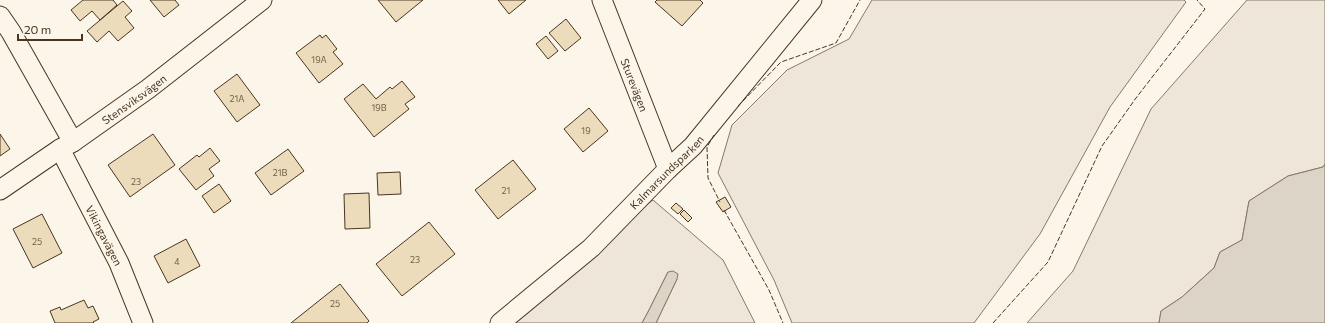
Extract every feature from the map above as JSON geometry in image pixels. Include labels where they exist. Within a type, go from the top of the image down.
[{"type":"street","name":"Stensviksvägen","points":[[0,190],[148,89],[262,0]]},
{"type":"street","name":"Sturevägen","points":[[602,0],[668,170]]},
{"type":"street","name":"Kalmarsundsparken","points":[[500,323],[591,248],[693,146],[812,0]]},
{"type":"street","name":"Vikingavägen","points":[[0,16],[11,32],[67,145],[119,263],[143,323]]},
{"type":"shaded area","points":[[872,0],[1184,0],[1186,2],[1110,107],[1040,234],[974,323],[792,323],[774,280],[718,173],[732,125],[787,70],[849,39]]},
{"type":"shaded area","points":[[1247,0],[1325,0],[1325,164],[1323,167],[1288,176],[1249,201],[1242,240],[1220,252],[1214,268],[1182,297],[1161,311],[1159,323],[1027,323],[1073,271],[1151,109]]},
{"type":"shaded area","points":[[1325,164],[1325,323],[1159,323],[1161,311],[1182,297],[1214,268],[1220,252],[1242,240],[1249,201],[1288,176],[1323,167]]},
{"type":"shaded area","points":[[653,200],[723,260],[755,323],[656,323],[677,279],[668,272],[642,323],[515,323],[632,216]]},
{"type":"shaded area","points":[[673,271],[678,274],[677,279],[656,323],[642,323],[668,272]]},
{"type":"building","points":[[83,0],[113,0],[117,5],[100,20],[92,11],[80,21],[71,10]]},
{"type":"building","points":[[150,0],[175,0],[179,5],[164,17]]},
{"type":"building","points":[[378,0],[423,0],[396,22]]},
{"type":"building","points":[[498,0],[526,0],[509,14]]},
{"type":"building","points":[[657,0],[700,0],[703,3],[682,26],[655,2]]},
{"type":"building","points":[[123,1],[132,11],[125,17],[134,28],[118,41],[109,31],[97,42],[87,31]]},
{"type":"building","points":[[566,19],[581,38],[565,51],[549,33]]},
{"type":"building","points":[[320,35],[322,38],[326,35],[337,49],[333,52],[343,64],[319,83],[296,53]]},
{"type":"building","points":[[546,36],[558,51],[548,59],[536,44]]},
{"type":"building","points":[[237,74],[260,105],[237,122],[214,91]]},
{"type":"building","points":[[402,81],[415,97],[405,104],[409,109],[374,137],[344,99],[363,84],[376,99],[390,87],[392,89]]},
{"type":"building","points":[[589,108],[608,131],[583,152],[564,129]]},
{"type":"building","points":[[0,134],[10,149],[0,156]]},
{"type":"building","points":[[153,134],[175,165],[130,197],[108,165]]},
{"type":"building","points":[[210,148],[220,161],[209,169],[214,176],[196,190],[179,169],[197,155],[199,157]]},
{"type":"building","points":[[288,149],[304,171],[271,195],[255,173]]},
{"type":"building","points":[[513,160],[536,189],[498,219],[475,190]]},
{"type":"building","points":[[400,172],[401,194],[378,195],[377,173]]},
{"type":"building","points":[[219,184],[231,201],[214,213],[202,196]]},
{"type":"building","points":[[369,193],[370,228],[345,229],[344,194]]},
{"type":"building","points":[[725,197],[731,207],[723,212],[716,202]]},
{"type":"building","points":[[676,203],[683,209],[678,214],[671,208]]},
{"type":"building","points":[[684,210],[692,218],[688,222],[680,214]]},
{"type":"building","points":[[42,214],[62,253],[33,268],[13,229]]},
{"type":"building","points":[[429,222],[455,254],[402,296],[376,264]]},
{"type":"building","points":[[186,239],[200,266],[168,283],[154,256]]},
{"type":"building","points":[[340,284],[369,321],[367,323],[291,323]]},
{"type":"building","points":[[84,300],[88,308],[93,306],[99,319],[93,322],[94,323],[55,323],[50,311],[60,307],[61,310]]},
{"type":"fence","points":[[738,106],[781,62],[836,43],[860,0]]},
{"type":"fence","points":[[993,323],[1048,262],[1102,146],[1136,98],[1205,9],[1197,0]]},
{"type":"fence","points":[[714,135],[707,147],[708,178],[720,202]]},
{"type":"fence","points":[[724,210],[769,290],[783,323]]}]
